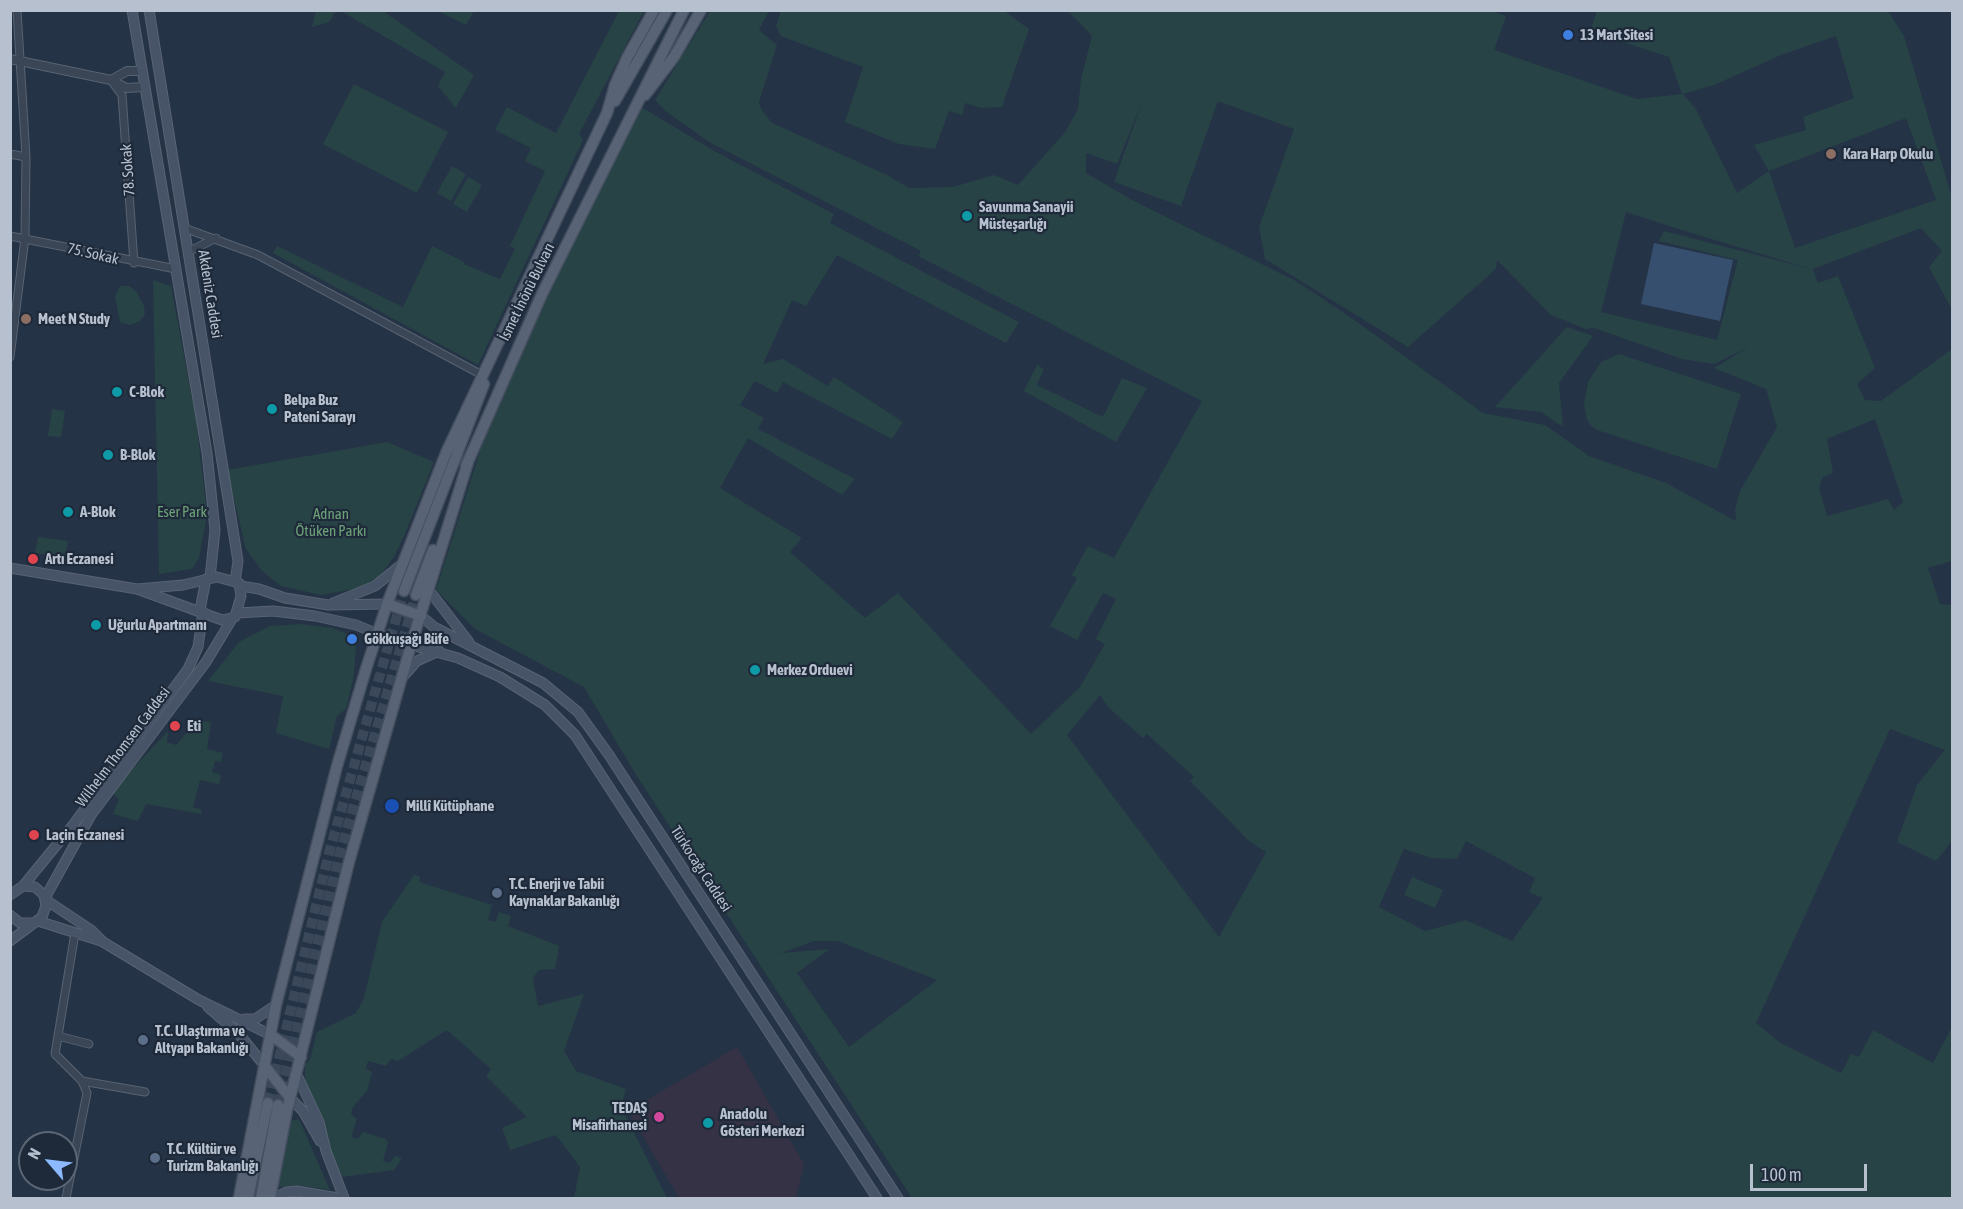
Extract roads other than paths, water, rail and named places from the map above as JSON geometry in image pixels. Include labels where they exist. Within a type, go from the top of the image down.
[{"type":"main road","name":"Akdeniz Caddesi","points":[[132,10],[214,508],[215,530],[201,611]]},
{"type":"main road","name":"Akdeniz Caddesi","points":[[150,10],[160,85],[238,561],[235,616]]},
{"type":"main road","points":[[607,113],[615,85],[627,58],[654,10]]},
{"type":"main road","points":[[607,113],[667,10]]},
{"type":"main road","name":"İsmet İnönü Bulvarı","points":[[416,595],[469,459],[542,294],[684,10]]},
{"type":"main road","points":[[636,104],[693,10]]},
{"type":"main road","points":[[636,104],[662,75],[700,10]]},
{"type":"main road","points":[[141,71],[158,69]]},
{"type":"main road","points":[[144,87],[160,85]]},
{"type":"main road","name":"İsmet İnönü Bulvarı","points":[[404,591],[457,450],[524,288],[607,113]]},
{"type":"main road","points":[[239,1198],[276,1005],[337,766],[387,604],[446,453],[524,288]]},
{"type":"main road","points":[[270,1198],[290,1098],[349,862],[411,645],[469,459]]},
{"type":"main road","points":[[328,605],[375,586],[402,564]]},
{"type":"main road","points":[[10,568],[137,589],[222,620],[273,611],[315,616],[356,626],[411,645]]},
{"type":"main road","points":[[137,589],[183,585],[208,578],[259,589],[285,598],[328,605],[387,604],[421,616]]},
{"type":"main road","points":[[428,589],[473,646]]},
{"type":"main road","name":"Wilhelm Thomsen Caddesi","points":[[15,889],[73,825],[188,669],[198,647],[201,611]]},
{"type":"main road","name":"Wilhelm Thomsen Caddesi","points":[[35,922],[45,912],[45,899],[91,815],[206,662],[235,616]]},
{"type":"main road","name":"Türkocağı Caddesi","points":[[421,616],[434,627],[543,683],[578,712],[609,755],[898,1198]]},
{"type":"main road","name":"Türkocağı Caddesi","points":[[411,645],[439,651],[478,666],[528,692],[562,720],[587,751],[877,1198]]},
{"type":"main road","points":[[401,679],[417,661],[439,651]]},
{"type":"main road","points":[[15,889],[35,887],[45,899],[91,930],[103,942]]},
{"type":"main road","points":[[10,915],[20,923],[35,922],[103,942],[199,1000],[270,1035],[301,1057]]},
{"type":"main road","points":[[10,941],[35,922]]},
{"type":"main road","points":[[723,960],[734,947]]},
{"type":"main road","points":[[730,971],[740,958]]},
{"type":"main road","points":[[199,1000],[239,1034],[303,1112],[326,1151]]},
{"type":"main road","points":[[240,1019],[255,1019],[276,1005]]},
{"type":"main road","points":[[297,1075],[319,1122],[326,1151],[344,1198]]},
{"type":"main road","points":[[248,1198],[273,1104],[261,1198]]},
{"type":"main road","points":[[274,1198],[286,1192],[297,1191],[338,1198]]},
{"type":"street","points":[[10,357],[13,301],[25,238],[26,157],[17,10]]},
{"type":"street","points":[[10,60],[111,80],[126,88],[144,87]]},
{"type":"street","points":[[111,80],[127,71],[141,71]]},
{"type":"street","name":"78. Sokak","points":[[111,80],[122,95],[134,263]]},
{"type":"street","points":[[10,154],[26,157]]},
{"type":"street","points":[[184,228],[258,255],[482,375]]},
{"type":"street","name":"75. Sokak","points":[[10,236],[134,263],[176,269]]},
{"type":"street","points":[[188,252],[216,238]]},
{"type":"street","points":[[66,1198],[87,1093],[82,1081],[55,1054],[75,933]]},
{"type":"street","points":[[58,1036],[89,1044]]},
{"type":"street","points":[[82,1081],[145,1092]]},
{"type":"water","points":[[1654,243],[1733,260],[1720,321],[1641,304]]},
{"type":"tunnel","points":[[268,1103],[329,853],[404,591]]},
{"type":"tunnel","points":[[278,1105],[339,856],[416,595]]},
{"type":"place","name":"13 Mart Sitesi","points":[[1568,35]]},
{"type":"place","name":"Kara Harp Okulu","points":[[1831,154]]},
{"type":"place","name":"Savunma Sanayii Müsteşarlığı","points":[[967,216]]},
{"type":"place","name":"Meet N Study","points":[[26,319]]},
{"type":"place","name":"C-Blok","points":[[117,392]]},
{"type":"place","name":"Belpa Buz Pateni Sarayı","points":[[272,409]]},
{"type":"place","name":"B-Blok","points":[[108,455]]},
{"type":"place","name":"A-Blok","points":[[68,512]]},
{"type":"place","name":"Artı Eczanesi","points":[[33,559]]},
{"type":"place","name":"Uğurlu Apartmanı","points":[[96,625]]},
{"type":"place","name":"Gökkuşağı Büfe","points":[[352,639]]},
{"type":"place","name":"Merkez Orduevi","points":[[755,670]]},
{"type":"place","name":"Eti","points":[[175,726]]},
{"type":"place","name":"Millî Kütüphane","points":[[392,806]]},
{"type":"place","name":"Laçin Eczanesi","points":[[34,835]]},
{"type":"place","name":"T.C. Enerji ve Tabii Kaynaklar Bakanlığı","points":[[497,893]]},
{"type":"place","name":"T.C. Ulaştırma ve Altyapı Bakanlığı","points":[[143,1040]]},
{"type":"place","name":"TEDAŞ Misafirhanesi","points":[[659,1117]]},
{"type":"place","name":"Anadolu Gösteri Merkezi","points":[[708,1123]]},
{"type":"place","name":"T.C. Kültür ve Turizm Bakanlığı","points":[[155,1158]]},
{"type":"park label","name":"Eser Park","points":[[182,512]]},
{"type":"park label","name":"Adnan Ötüken Parkı","points":[[331,522]]}]
